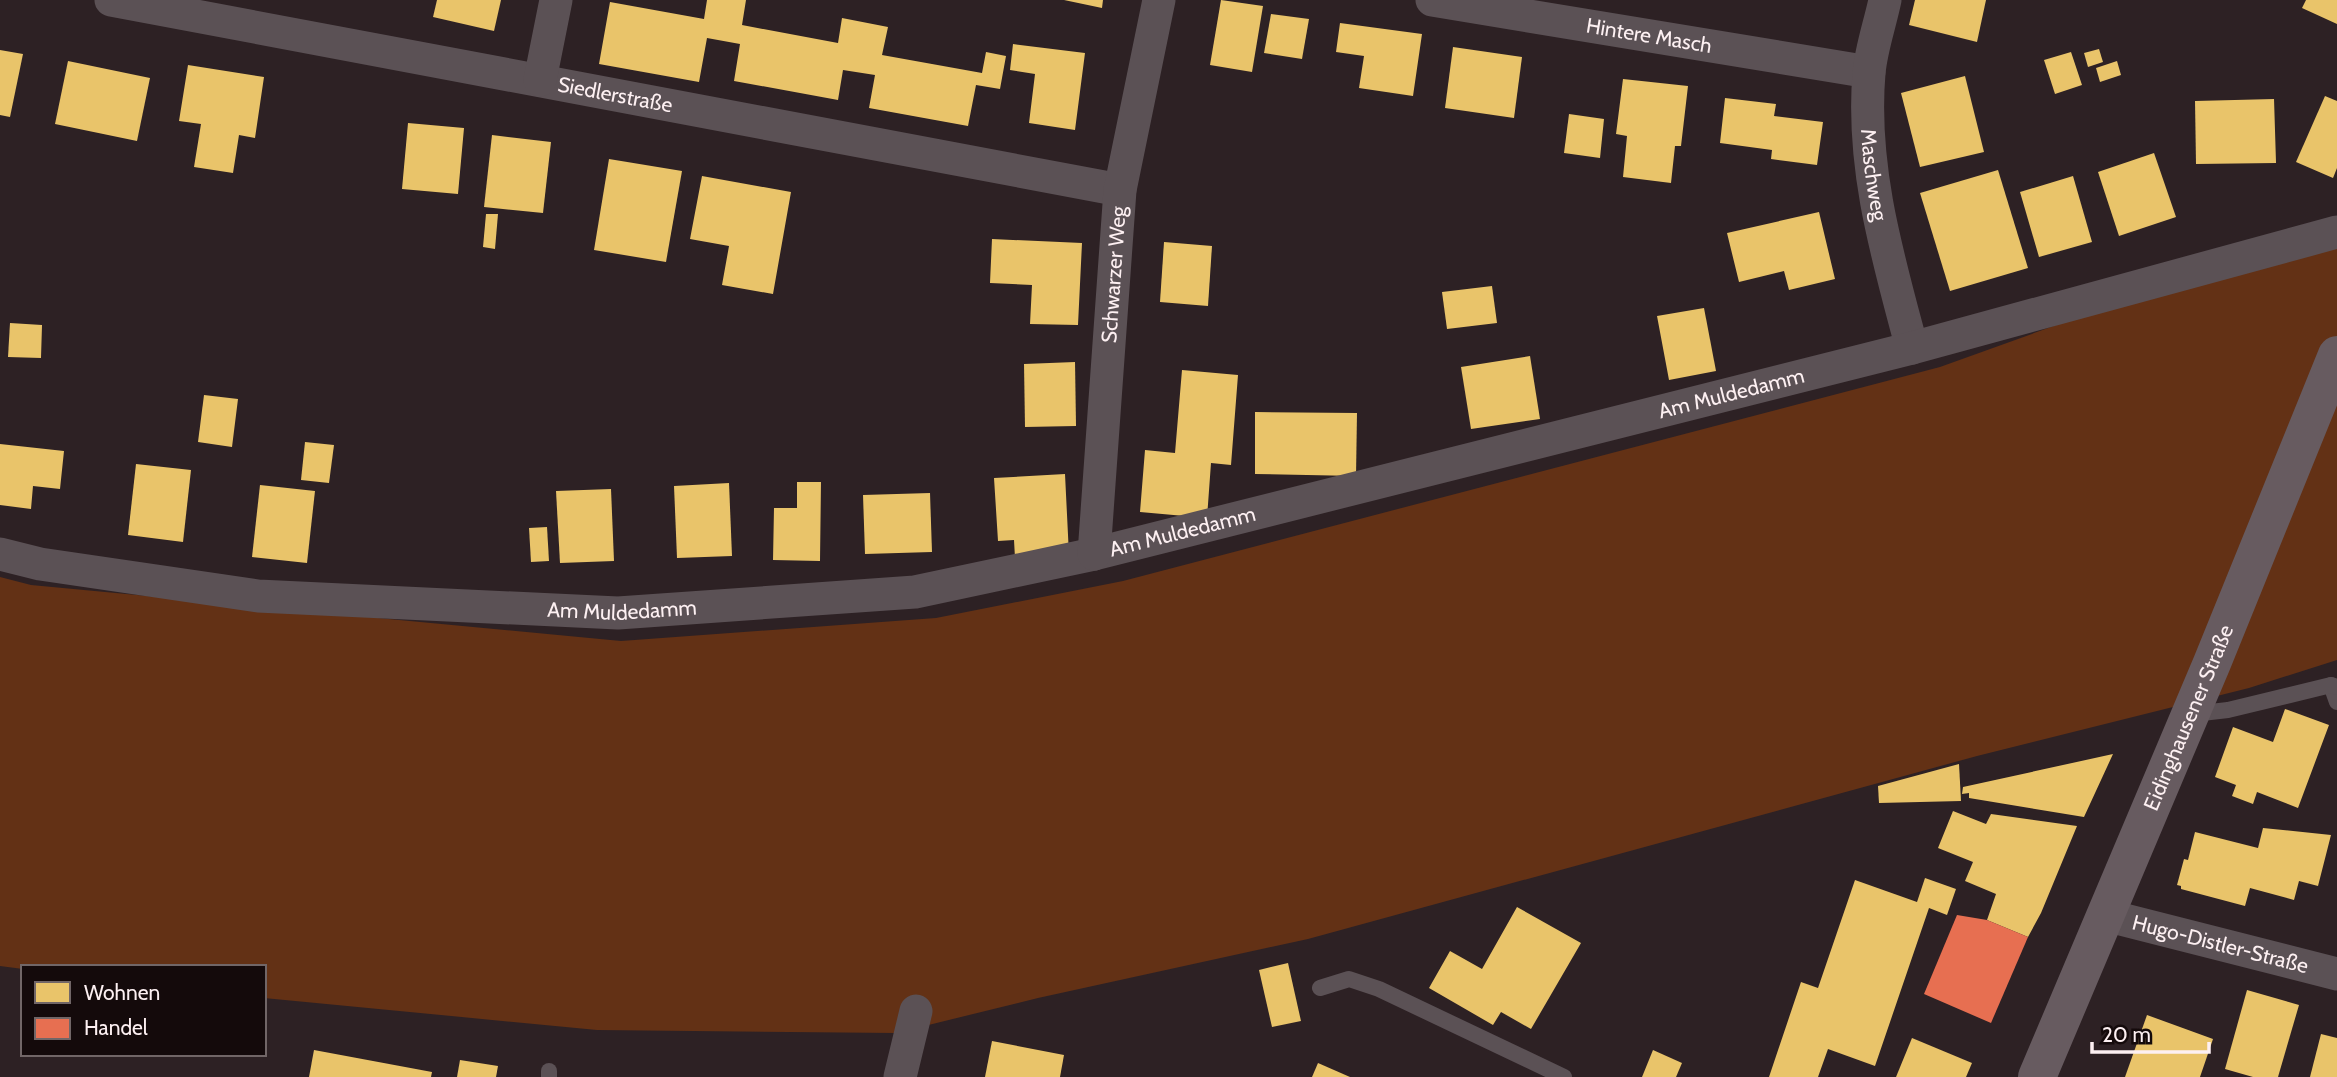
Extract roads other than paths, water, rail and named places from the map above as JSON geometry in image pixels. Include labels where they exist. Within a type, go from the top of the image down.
[{"type":"main road","name":"Eidinghausener Straße","points":[[2037,1077],[2212,663],[2337,355]]},
{"type":"street","points":[[540,80],[556,0]]},
{"type":"street","name":"Schwarzer Weg","points":[[1094,554],[1120,190],[1159,0]]},
{"type":"street","name":"Hintere Masch","points":[[1432,0],[1869,72]]},
{"type":"street","name":"Maschweg","points":[[1885,0],[1869,72],[1869,152],[1880,223],[1912,348]]},
{"type":"street","name":"Siedlerstraße","points":[[125,1],[1120,190]]},
{"type":"street","name":"Am Muldedamm","points":[[0,554],[40,564],[258,596],[618,612],[915,592],[1094,554],[1912,348],[2337,232]]},
{"type":"street","name":"Hugo-Distler-Straße","points":[[2105,915],[2337,974]]},
{"type":"street","points":[[900,1077],[916,1011]]},
{"type":"lane","points":[[2190,715],[2228,710],[2334,686],[2337,702]]},
{"type":"lane","points":[[1320,988],[1349,979],[1379,989],[1564,1077]]}]
